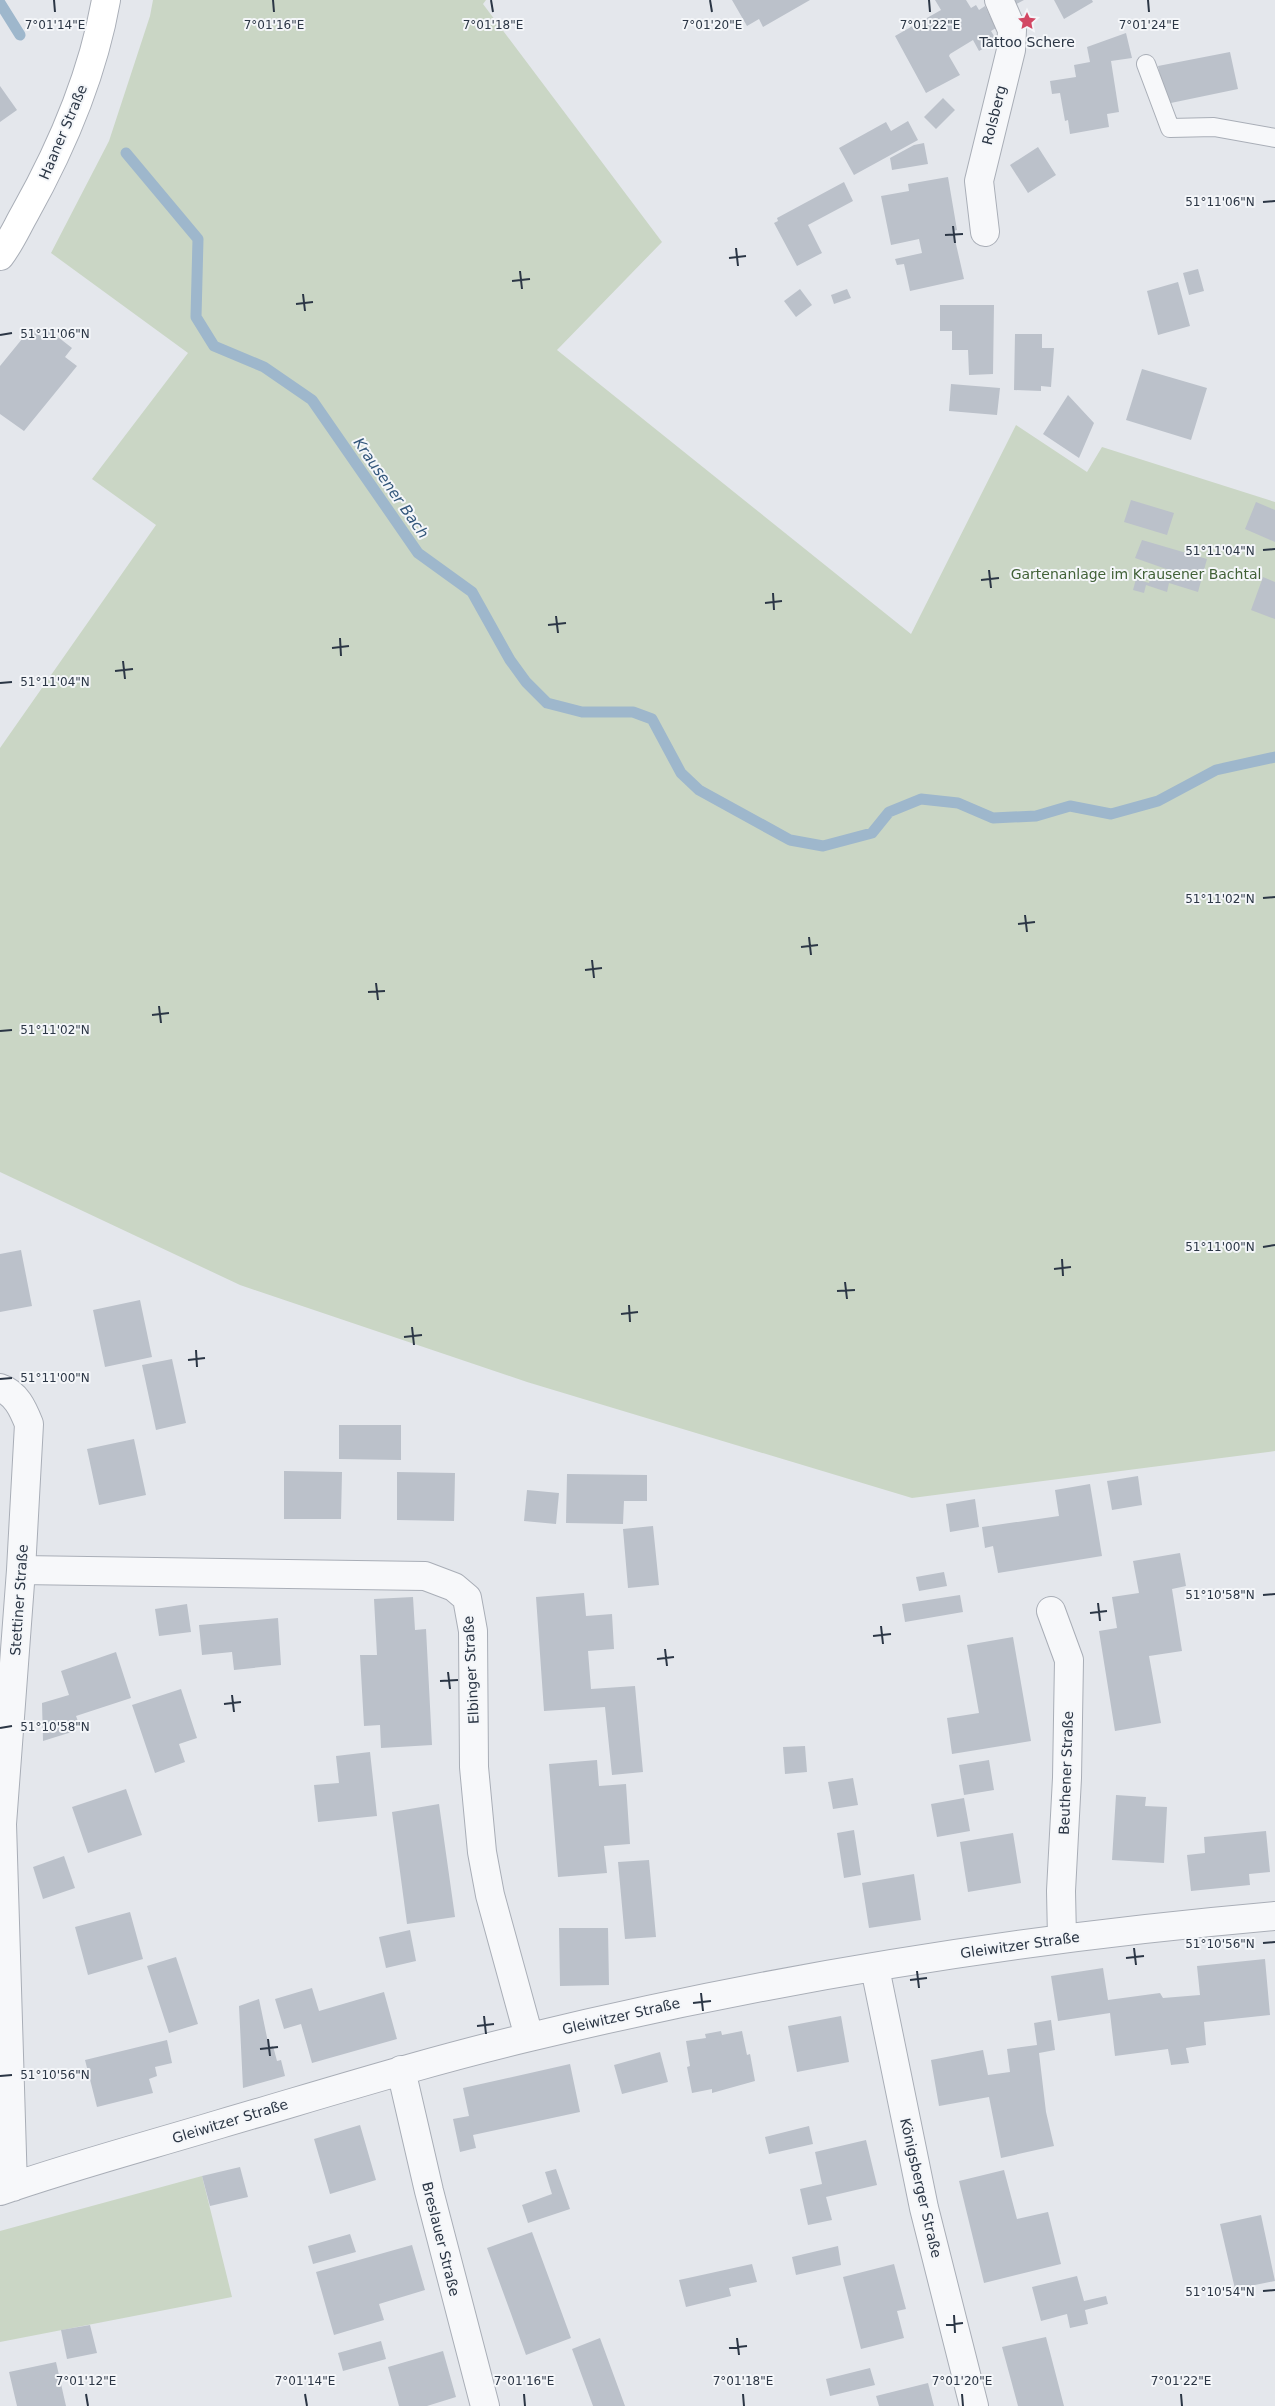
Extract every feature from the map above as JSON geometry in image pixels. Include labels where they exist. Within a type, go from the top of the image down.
[{"type":"main road","name":"Haaner Straße","points":[[0,256],[41,184],[76,105],[101,33],[106,0]]},
{"type":"street","name":"Rolsberg","points":[[985,232],[979,181],[1010,50],[1012,30],[999,0]]},
{"type":"street","name":"Stettiner Straße","points":[[0,1388],[7,1390],[21,1405],[29,1424],[22,1570],[1,1824],[6,2189]]},
{"type":"street","name":"Elbinger Straße","points":[[22,1570],[425,1576],[454,1587],[467,1598],[473,1632],[474,1767],[482,1852],[490,1895],[529,2037]]},
{"type":"street","name":"Beuthener Straße","points":[[1051,1612],[1069,1660],[1062,1938]]},
{"type":"street","name":"Gleiwitzer Straße","points":[[6,2189],[401,2070],[529,2037],[694,2000],[1062,1938],[1275,1916]]},
{"type":"street","name":"Königsberger Straße","points":[[875,1968],[924,2208],[974,2406]]},
{"type":"street","name":"Breslauer Straße","points":[[401,2070],[429,2192],[485,2406]]},
{"type":"lane","points":[[1146,64],[1170,128],[1214,128],[1275,138]]},
{"type":"green space","name":"Gartenanlage im Krausener Bachtal","points":[[153,0],[486,0],[483,4],[662,242],[557,350],[911,634],[1016,425],[1087,472],[1102,447],[1275,502],[1275,1451],[912,1498],[527,1382],[240,1285],[0,1172],[0,748],[156,525],[92,479],[188,353],[51,253],[109,141],[150,16]]},
{"type":"green space","points":[[202,2176],[232,2297],[0,2342],[0,2231]]},
{"type":"building","points":[[732,0],[810,0],[763,27],[759,19],[747,26]]},
{"type":"building","points":[[935,0],[966,0],[971,8],[976,5],[979,10],[985,6],[996,28],[991,31],[997,41],[979,51],[973,40],[950,54],[949,56],[960,75],[926,93],[895,36],[941,10]]},
{"type":"building","points":[[1009,0],[1024,0],[1013,6]]},
{"type":"building","points":[[1054,0],[1092,0],[1093,2],[1064,19]]},
{"type":"building","points":[[1126,33],[1132,58],[1111,61],[1119,112],[1107,114],[1109,127],[1070,134],[1068,120],[1065,121],[1060,93],[1052,94],[1050,81],[1076,77],[1074,65],[1090,62],[1087,47]]},
{"type":"building","points":[[1230,52],[1238,89],[1166,104],[1158,66]]},
{"type":"building","points":[[0,86],[17,110],[0,122]]},
{"type":"building","points":[[943,98],[955,110],[936,129],[924,117]]},
{"type":"building","points":[[908,121],[918,140],[854,175],[839,148],[886,122],[891,131]]},
{"type":"building","points":[[924,143],[928,164],[892,170],[890,158],[914,145]]},
{"type":"building","points":[[1038,147],[1056,175],[1028,193],[1010,165]]},
{"type":"building","points":[[948,177],[957,230],[953,231],[964,279],[910,291],[904,264],[897,265],[895,259],[922,253],[919,239],[891,245],[881,196],[909,191],[908,184]]},
{"type":"building","points":[[844,182],[853,201],[808,225],[822,253],[797,266],[774,223],[778,221],[777,218]]},
{"type":"building","points":[[1198,269],[1204,291],[1189,295],[1183,273]]},
{"type":"building","points":[[1178,282],[1190,326],[1158,335],[1147,291]]},
{"type":"building","points":[[800,289],[812,305],[796,317],[784,301]]},
{"type":"building","points":[[847,289],[851,298],[834,304],[831,295]]},
{"type":"building","points":[[940,305],[994,305],[993,374],[969,375],[968,350],[952,350],[952,331],[940,331]]},
{"type":"building","points":[[31,328],[43,338],[49,330],[72,348],[65,357],[77,366],[24,431],[0,414],[0,366]]},
{"type":"building","points":[[1015,334],[1042,334],[1042,348],[1054,348],[1051,387],[1041,386],[1041,391],[1014,390]]},
{"type":"building","points":[[1142,369],[1207,388],[1191,440],[1126,420]]},
{"type":"building","points":[[951,384],[1000,388],[997,415],[949,411]]},
{"type":"building","points":[[1068,395],[1094,423],[1079,458],[1043,434]]},
{"type":"building","points":[[1131,500],[1174,513],[1167,535],[1124,522]]},
{"type":"building","points":[[1256,502],[1275,510],[1275,542],[1245,529]]},
{"type":"building","points":[[1142,540],[1207,559],[1198,592],[1169,583],[1167,592],[1146,585],[1144,593],[1133,590],[1136,579],[1149,583],[1152,571],[1167,575],[1169,570],[1135,558]]},
{"type":"building","points":[[1263,577],[1275,582],[1275,619],[1251,610]]},
{"type":"building","points":[[21,1250],[32,1306],[0,1312],[0,1254]]},
{"type":"building","points":[[140,1300],[152,1357],[105,1367],[93,1310]]},
{"type":"building","points":[[172,1359],[186,1423],[156,1430],[142,1365]]},
{"type":"building","points":[[339,1425],[401,1425],[401,1460],[339,1459]]},
{"type":"building","points":[[134,1439],[146,1495],[99,1505],[87,1449]]},
{"type":"building","points":[[284,1471],[342,1472],[341,1519],[284,1519]]},
{"type":"building","points":[[397,1472],[455,1473],[454,1521],[397,1520]]},
{"type":"building","points":[[567,1474],[647,1475],[647,1501],[624,1501],[623,1524],[566,1523]]},
{"type":"building","points":[[1138,1476],[1142,1505],[1112,1510],[1107,1481]]},
{"type":"building","points":[[1090,1484],[1102,1556],[998,1573],[993,1546],[985,1548],[982,1527],[1059,1516],[1055,1490]]},
{"type":"building","points":[[527,1490],[559,1493],[556,1524],[524,1521]]},
{"type":"building","points":[[975,1499],[979,1527],[950,1532],[946,1504]]},
{"type":"building","points":[[653,1526],[659,1585],[628,1588],[623,1529]]},
{"type":"building","points":[[1180,1553],[1186,1586],[1172,1589],[1182,1651],[1149,1656],[1161,1723],[1115,1731],[1099,1631],[1117,1628],[1112,1597],[1139,1593],[1133,1561]]},
{"type":"building","points":[[944,1572],[947,1586],[919,1591],[916,1577]]},
{"type":"building","points":[[584,1593],[586,1616],[612,1614],[614,1649],[588,1651],[591,1689],[635,1686],[643,1772],[612,1775],[605,1707],[544,1711],[536,1597]]},
{"type":"building","points":[[960,1595],[963,1612],[905,1622],[902,1604]]},
{"type":"building","points":[[413,1597],[415,1630],[426,1629],[432,1745],[381,1748],[380,1725],[364,1726],[360,1655],[377,1655],[374,1599]]},
{"type":"building","points":[[187,1604],[191,1632],[159,1636],[155,1609]]},
{"type":"building","points":[[278,1618],[281,1665],[234,1670],[232,1652],[202,1655],[199,1625]]},
{"type":"building","points":[[1013,1637],[1031,1741],[952,1754],[947,1718],[979,1713],[967,1645]]},
{"type":"building","points":[[116,1652],[131,1698],[76,1716],[79,1724],[75,1731],[43,1741],[42,1703],[69,1695],[61,1671]]},
{"type":"building","points":[[181,1689],[197,1738],[179,1744],[185,1762],[155,1773],[132,1705]]},
{"type":"building","points":[[805,1746],[807,1772],[785,1774],[783,1747]]},
{"type":"building","points":[[370,1752],[377,1816],[318,1822],[314,1785],[339,1783],[336,1756]]},
{"type":"building","points":[[597,1760],[599,1786],[626,1784],[630,1844],[604,1846],[607,1873],[558,1877],[549,1764]]},
{"type":"building","points":[[989,1760],[994,1790],[964,1795],[959,1765]]},
{"type":"building","points":[[853,1778],[858,1805],[833,1809],[828,1782]]},
{"type":"building","points":[[126,1789],[142,1835],[88,1853],[72,1807]]},
{"type":"building","points":[[1116,1795],[1146,1797],[1145,1806],[1167,1807],[1164,1863],[1112,1860]]},
{"type":"building","points":[[964,1798],[970,1831],[937,1837],[931,1804]]},
{"type":"building","points":[[439,1804],[455,1917],[407,1924],[392,1812]]},
{"type":"building","points":[[854,1830],[861,1875],[844,1878],[837,1833]]},
{"type":"building","points":[[1266,1831],[1270,1872],[1249,1874],[1250,1885],[1191,1891],[1187,1855],[1205,1853],[1204,1837]]},
{"type":"building","points":[[1013,1833],[1021,1883],[968,1892],[960,1842]]},
{"type":"building","points":[[64,1856],[75,1888],[43,1899],[33,1867]]},
{"type":"building","points":[[649,1860],[656,1937],[625,1939],[618,1862]]},
{"type":"building","points":[[914,1874],[921,1920],[869,1928],[862,1883]]},
{"type":"building","points":[[130,1912],[143,1959],[88,1975],[75,1927]]},
{"type":"building","points":[[559,1928],[608,1928],[609,1985],[560,1986]]},
{"type":"building","points":[[410,1930],[416,1961],[386,1968],[379,1937]]},
{"type":"building","points":[[176,1957],[198,2024],[169,2033],[147,1966]]},
{"type":"building","points":[[1265,1959],[1270,2015],[1204,2022],[1206,2045],[1186,2048],[1189,2063],[1171,2065],[1168,2049],[1115,2056],[1110,2013],[1058,2021],[1051,1976],[1103,1968],[1108,2000],[1160,1993],[1163,1998],[1200,1995],[1197,1966]]},
{"type":"building","points":[[312,1988],[319,2011],[384,1992],[397,2039],[312,2063],[301,2024],[284,2029],[275,1999]]},
{"type":"building","points":[[259,1999],[269,2047],[273,2046],[277,2061],[281,2060],[285,2076],[243,2088],[239,2006]]},
{"type":"building","points":[[841,2016],[849,2062],[797,2072],[788,2026]]},
{"type":"building","points":[[1051,2020],[1055,2050],[1039,2053],[1046,2112],[1054,2146],[1001,2158],[989,2097],[939,2106],[931,2060],[983,2050],[988,2075],[1010,2072],[1007,2049],[1037,2045],[1034,2023]]},
{"type":"building","points":[[721,2031],[722,2035],[742,2031],[747,2055],[750,2054],[755,2081],[712,2093],[712,2089],[692,2093],[687,2067],[690,2066],[686,2041],[706,2038],[705,2034]]},
{"type":"building","points":[[167,2040],[172,2063],[155,2067],[157,2076],[149,2079],[153,2093],[97,2107],[85,2060]]},
{"type":"building","points":[[660,2052],[668,2082],[622,2094],[614,2065]]},
{"type":"building","points":[[570,2064],[580,2112],[473,2135],[476,2148],[460,2152],[453,2119],[469,2116],[463,2088]]},
{"type":"building","points":[[360,2125],[376,2180],[330,2194],[314,2139]]},
{"type":"building","points":[[809,2126],[813,2144],[769,2154],[765,2137]]},
{"type":"building","points":[[866,2140],[877,2185],[826,2197],[832,2220],[808,2225],[800,2189],[822,2184],[815,2152]]},
{"type":"building","points":[[240,2167],[248,2197],[210,2206],[202,2176]]},
{"type":"building","points":[[556,2169],[570,2209],[528,2223],[522,2205],[552,2194],[545,2172]]},
{"type":"building","points":[[1004,2170],[1017,2219],[1048,2212],[1061,2264],[984,2283],[959,2181]]},
{"type":"building","points":[[1261,2215],[1275,2281],[1235,2289],[1220,2224]]},
{"type":"building","points":[[532,2232],[571,2338],[526,2355],[487,2248]]},
{"type":"building","points":[[350,2234],[356,2252],[313,2264],[308,2246]]},
{"type":"building","points":[[412,2245],[425,2290],[379,2304],[384,2320],[334,2335],[316,2272]]},
{"type":"building","points":[[838,2246],[841,2265],[796,2275],[792,2257]]},
{"type":"building","points":[[752,2264],[757,2282],[729,2288],[731,2296],[686,2307],[679,2280]]},
{"type":"building","points":[[894,2264],[906,2309],[897,2311],[904,2338],[861,2349],[843,2277]]},
{"type":"building","points":[[1077,2276],[1084,2301],[1106,2296],[1108,2304],[1085,2310],[1088,2324],[1070,2328],[1067,2314],[1041,2321],[1032,2287]]},
{"type":"building","points":[[90,2325],[97,2353],[67,2359],[61,2330]]},
{"type":"building","points":[[1046,2337],[1064,2406],[1018,2406],[1002,2347]]},
{"type":"building","points":[[600,2338],[625,2406],[593,2406],[572,2349]]},
{"type":"building","points":[[381,2341],[386,2359],[343,2371],[338,2353]]},
{"type":"building","points":[[443,2351],[456,2397],[427,2406],[399,2406],[388,2367]]},
{"type":"building","points":[[56,2362],[66,2406],[17,2406],[9,2372]]},
{"type":"building","points":[[870,2368],[875,2385],[830,2396],[826,2379]]},
{"type":"building","points":[[928,2383],[934,2406],[879,2406],[876,2396]]},
{"type":"waterway","name":"Krausener Bach","points":[[0,3],[20,35]]},
{"type":"waterway","name":"Krausener Bach","points":[[126,153],[198,239],[196,317],[214,346],[264,367],[312,400],[418,553],[472,592],[510,660],[526,682],[547,703],[582,712],[633,712],[652,719],[681,773],[699,790],[790,840],[823,846],[872,833],[889,812],[921,799],[958,803],[993,818],[1036,816],[1070,806],[1111,814],[1158,801],[1216,770],[1275,757]]},
{"type":"place","name":"Tattoo Schere","points":[[1027,21]]}]
